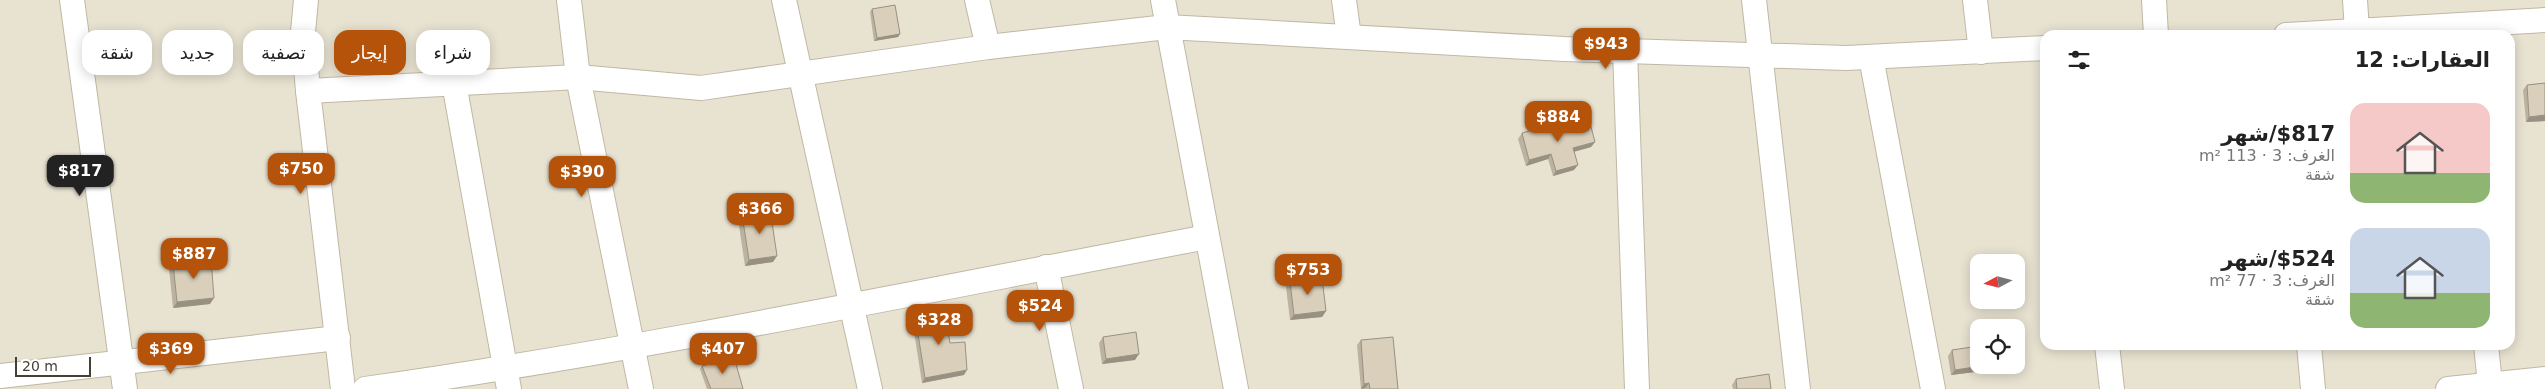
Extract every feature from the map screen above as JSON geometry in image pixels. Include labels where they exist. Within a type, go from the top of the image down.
[{"type":"street","points":[[72,0],[125,389]]},
{"type":"street","points":[[306,0],[303,32],[308,91],[344,389]]},
{"type":"street","points":[[569,0],[578,77],[641,389]]},
{"type":"street","points":[[784,0],[870,389]]},
{"type":"street","points":[[977,0],[988,47]]},
{"type":"street","points":[[1162,0],[1236,389]]},
{"type":"street","points":[[1344,0],[1349,37]]},
{"type":"street","points":[[1754,0],[1798,389]]},
{"type":"street","points":[[1975,0],[1981,52]]},
{"type":"street","points":[[2154,0],[2156,30]]},
{"type":"street","points":[[2355,0],[2357,30]]},
{"type":"street","points":[[2459,30],[2545,20]]},
{"type":"street","points":[[308,91],[578,77],[701,88],[740,84],[800,73],[988,47],[1167,27],[1625,51],[1761,56],[1871,57],[2040,48]]},
{"type":"street","points":[[1625,51],[1637,389]]},
{"type":"street","points":[[1871,57],[1933,389]]},
{"type":"street","points":[[454,83],[507,379]]},
{"type":"street","points":[[366,389],[507,379],[632,346],[1207,237]]},
{"type":"street","points":[[1046,267],[1071,389]]},
{"type":"street","points":[[0,376],[338,338]]},
{"type":"street","points":[[2108,350],[2112,389]]},
{"type":"street","points":[[2309,350],[2313,389]]},
{"type":"street","points":[[2487,350],[2490,384]]},
{"type":"street","points":[[2448,389],[2490,384],[2538,382]]},
{"type":"shaded area","points":[[0,0],[2545,0],[2545,389],[0,389]]},
{"type":"building","points":[[895,5],[900,34],[877,38],[872,9]]},
{"type":"building","points":[[2545,83],[2545,115],[2529,117],[2527,85]]},
{"type":"building","points":[[1569,120],[1571,128],[1590,123],[1595,142],[1573,148],[1578,165],[1556,171],[1551,154],[1529,160],[1522,133]]},
{"type":"building","points":[[770,209],[777,256],[749,260],[742,214]]},
{"type":"building","points":[[211,259],[214,298],[177,302],[173,263]]},
{"type":"building","points":[[1322,278],[1326,311],[1294,315],[1290,282]]},
{"type":"building","points":[[944,311],[950,343],[965,342],[967,370],[925,378],[915,315]]},
{"type":"building","points":[[1136,332],[1139,354],[1106,359],[1103,337]]},
{"type":"building","points":[[1393,337],[1398,389],[1370,389],[1369,383],[1364,384],[1361,340]]},
{"type":"building","points":[[1970,347],[1970,368],[1955,370],[1952,350]]},
{"type":"building","points":[[734,357],[743,389],[711,389],[702,366]]},
{"type":"building","points":[[1769,374],[1771,389],[1737,389],[1736,379]]}]
